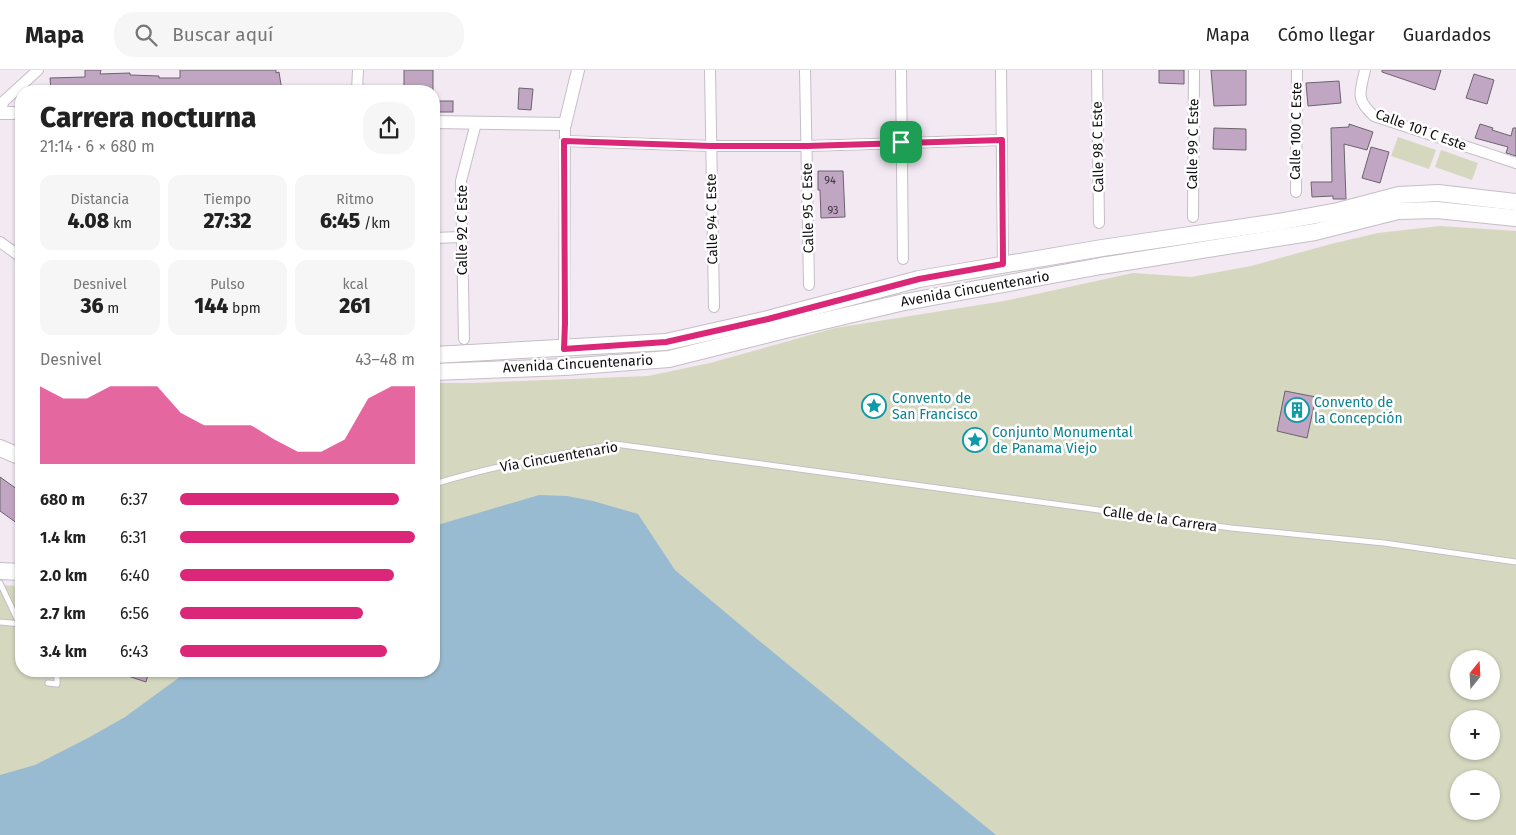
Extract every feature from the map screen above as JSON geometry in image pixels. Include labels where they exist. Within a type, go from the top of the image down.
[{"type":"main road","name":"Avenida Cincuentenario","points":[[440,355],[666,342],[768,319],[919,279],[1003,264],[1278,222],[1338,211],[1399,195],[1438,193],[1516,202]]},
{"type":"main road","name":"Avenida Cincuentenario","points":[[440,372],[565,367],[669,360],[900,303],[1110,265],[1315,232],[1398,211],[1437,210],[1516,218]]},
{"type":"main road","points":[[0,448],[15,454]]},
{"type":"main road","points":[[0,571],[15,572]]},
{"type":"street","points":[[22,85],[38,70]]},
{"type":"street","points":[[357,85],[358,70]]},
{"type":"street","points":[[564,349],[564,141],[565,124],[578,70]]},
{"type":"street","name":"Calle 94 C Este","points":[[710,70],[714,307]]},
{"type":"street","name":"Calle 95 C Este","points":[[805,70],[809,285]]},
{"type":"street","points":[[901,70],[903,259]]},
{"type":"street","points":[[1001,70],[1003,264]]},
{"type":"street","name":"Calle 98 C Este","points":[[1098,70],[1099,224]]},
{"type":"street","name":"Calle 99 C Este","points":[[1193,217],[1194,70]]},
{"type":"street","name":"Calle 100 C Este","points":[[1296,192],[1297,70]]},
{"type":"street","name":"Calle 101 C Este","points":[[1365,70],[1359,94],[1363,106],[1374,116],[1516,163]]},
{"type":"street","points":[[15,91],[4,101],[0,112],[15,113]]},
{"type":"street","points":[[440,122],[565,124]]},
{"type":"street","name":"Calle 92 C Este","points":[[464,339],[461,181],[476,123]]},
{"type":"street","points":[[564,141],[711,146],[807,146],[1002,140]]},
{"type":"street","points":[[440,238],[461,238]]},
{"type":"street","points":[[0,242],[15,252]]},
{"type":"lane","name":"Vía Cincuentenario","points":[[440,482],[471,473],[539,458],[615,444],[804,470]]},
{"type":"lane","name":"Calle de la Carrera","points":[[804,470],[1230,528],[1384,543],[1516,562]]},
{"type":"lane","points":[[0,583],[15,614]]},
{"type":"lane","points":[[0,622],[15,624]]},
{"type":"lane","points":[[48,683],[57,684],[57,677]]},
{"type":"green space","points":[[1398,137],[1436,150],[1429,169],[1391,156]]},
{"type":"green space","points":[[1441,150],[1478,163],[1472,180],[1435,167]]},
{"type":"green space","points":[[1440,226],[1516,231],[1516,835],[0,835],[0,585],[15,586],[15,677],[440,677],[440,383],[648,376],[710,363],[835,328],[1004,301],[1133,273],[1191,277],[1251,266],[1378,233]]},
{"type":"water","points":[[539,495],[567,496],[593,501],[638,514],[675,570],[996,835],[0,835],[0,775],[35,765],[88,738],[125,717],[180,677],[440,677],[440,524]]},
{"type":"building","points":[[85,70],[101,70],[100,74],[130,73],[130,75],[159,76],[159,78],[180,78],[180,70],[276,70],[276,73],[279,72],[281,85],[51,85],[50,78],[85,77]]},
{"type":"building","points":[[404,70],[433,70],[433,85],[404,85]]},
{"type":"building","points":[[1159,70],[1184,70],[1184,84],[1159,83]]},
{"type":"building","points":[[1211,70],[1246,70],[1246,105],[1214,106]]},
{"type":"building","points":[[1382,70],[1441,70],[1435,90],[1382,72]]},
{"type":"building","points":[[1474,74],[1494,80],[1487,104],[1466,98]]},
{"type":"building","points":[[1339,81],[1341,103],[1308,106],[1306,83]]},
{"type":"building","points":[[519,88],[533,89],[531,110],[518,109]]},
{"type":"building","points":[[440,101],[453,101],[453,112],[440,112]]},
{"type":"building","points":[[1349,124],[1373,132],[1367,150],[1344,144],[1346,199],[1333,199],[1333,196],[1312,197],[1311,182],[1332,182],[1331,128],[1349,127]]},
{"type":"building","points":[[1480,124],[1511,136],[1513,128],[1516,128],[1516,156],[1506,153],[1508,147],[1475,138]]},
{"type":"building","points":[[1214,128],[1246,129],[1246,150],[1213,149]]},
{"type":"building","points":[[1371,147],[1389,152],[1380,183],[1362,178]]},
{"type":"building","points":[[818,171],[843,171],[845,217],[821,218]]},
{"type":"building","name":"Convento de la Concepción","points":[[1285,391],[1316,397],[1307,438],[1277,431]]},
{"type":"building","points":[[0,477],[15,488],[15,522],[0,511]]},
{"type":"building","points":[[131,677],[147,677],[146,682]]},
{"type":"place","name":"Convento de San Francisco","points":[[874,406]]},
{"type":"place","name":"Convento de la Concepción","points":[[1297,410]]},
{"type":"place","name":"Conjunto Monumental de Panama Viejo","points":[[975,440]]},
{"type":"route","points":[[1002,140],[1003,264],[919,279],[768,319],[666,342],[564,349],[564,141],[711,146],[807,146],[901,142],[1002,140]]}]
